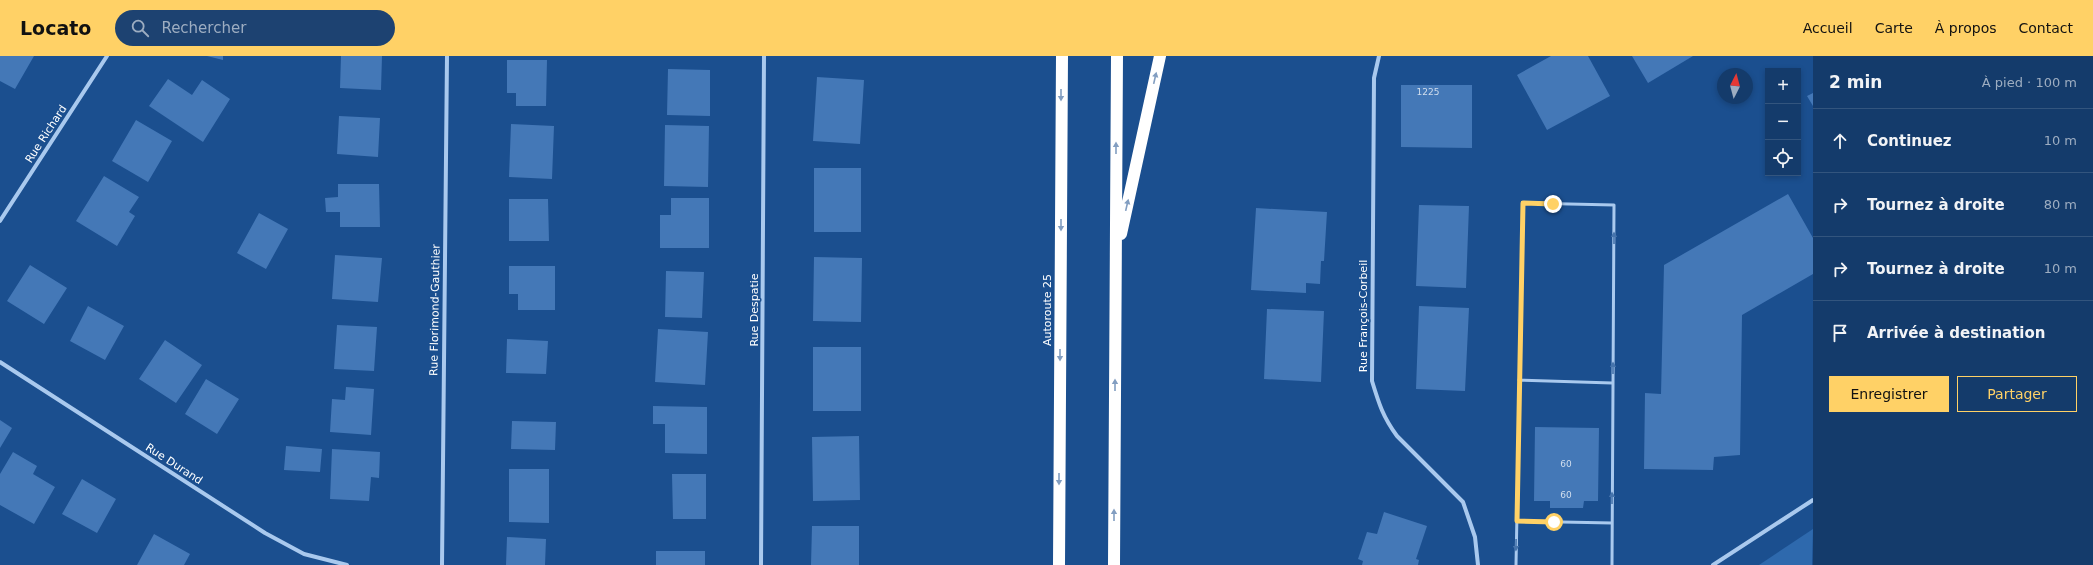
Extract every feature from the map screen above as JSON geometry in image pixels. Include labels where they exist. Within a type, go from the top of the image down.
[{"type":"highway","name":"Autoroute 25","points":[[1059,565],[1062,56]]},
{"type":"highway","points":[[1114,565],[1117,56]]},
{"type":"highway","points":[[1116,257],[1160,56]]},
{"type":"street","name":"Rue Richard","points":[[0,221],[107,56]]},
{"type":"street","name":"Rue Florimond-Gauthier","points":[[442,565],[447,56]]},
{"type":"street","name":"Rue Despatie","points":[[761,565],[764,56]]},
{"type":"street","name":"Rue François-Corbeil","points":[[1379,56],[1375,69],[1374,91],[1372,381],[1378,403],[1397,436],[1463,502],[1474,531],[1478,565]]},
{"type":"street","name":"Rue Durand","points":[[0,362],[265,533],[304,554],[347,565]]},
{"type":"street","points":[[1713,565],[1813,500]]},
{"type":"lane","points":[[1516,565],[1523,203],[1614,205],[1612,565]]},
{"type":"lane","points":[[1519,380],[1612,383]]},
{"type":"lane","points":[[1517,521],[1612,523]]},
{"type":"shaded area","points":[[1813,529],[1812,565],[1759,565]]},
{"type":"building","points":[[0,56],[34,56],[15,89],[0,81]]},
{"type":"building","points":[[207,56],[223,56],[223,60]]},
{"type":"building","points":[[341,56],[382,56],[381,90],[340,88]]},
{"type":"building","points":[[1551,56],[1588,56],[1610,96],[1547,130],[1517,75]]},
{"type":"building","points":[[1632,56],[1693,56],[1648,83]]},
{"type":"building","points":[[507,60],[547,60],[546,106],[516,106],[516,93],[507,93]]},
{"type":"building","points":[[668,69],[710,70],[710,116],[667,115]]},
{"type":"building","points":[[817,77],[864,80],[860,144],[813,141]]},
{"type":"building","points":[[168,79],[192,95],[202,80],[230,99],[203,142],[149,106]]},
{"type":"building","points":[[1401,85],[1472,85],[1472,148],[1401,147]]},
{"type":"building","points":[[1813,93],[1813,106],[1807,96]]},
{"type":"building","points":[[339,116],[380,118],[378,157],[337,154]]},
{"type":"building","points":[[136,120],[172,141],[148,182],[112,161]]},
{"type":"building","points":[[511,124],[554,126],[552,179],[509,177]]},
{"type":"building","points":[[665,125],[709,126],[708,187],[664,186]]},
{"type":"building","points":[[814,168],[861,168],[861,232],[814,232]]},
{"type":"building","points":[[104,176],[139,197],[129,212],[135,216],[117,246],[76,221]]},
{"type":"building","points":[[338,184],[379,184],[380,227],[340,227],[340,212],[326,212],[325,198],[338,197]]},
{"type":"building","points":[[1788,194],[1813,238],[1813,274],[1742,315],[1740,455],[1714,457],[1713,470],[1644,469],[1645,393],[1661,394],[1664,265]]},
{"type":"building","points":[[671,198],[709,198],[709,248],[660,248],[660,215],[671,215]]},
{"type":"building","points":[[509,199],[548,199],[549,241],[509,241]]},
{"type":"building","points":[[1419,205],[1469,206],[1466,288],[1416,286]]},
{"type":"building","points":[[1256,208],[1327,212],[1324,261],[1321,261],[1320,284],[1306,283],[1306,293],[1251,290]]},
{"type":"building","points":[[259,213],[288,229],[266,269],[237,253]]},
{"type":"building","points":[[335,255],[382,258],[378,302],[332,299]]},
{"type":"building","points":[[814,257],[862,258],[861,322],[813,321]]},
{"type":"building","points":[[30,265],[67,288],[44,324],[7,301]]},
{"type":"building","points":[[509,266],[555,266],[555,310],[518,310],[518,294],[509,294]]},
{"type":"building","points":[[666,271],[704,272],[702,318],[665,317]]},
{"type":"building","points":[[88,306],[124,326],[105,360],[70,341]]},
{"type":"building","points":[[1419,306],[1469,308],[1465,391],[1416,389]]},
{"type":"building","points":[[1267,309],[1324,311],[1321,382],[1264,379]]},
{"type":"building","points":[[337,325],[377,327],[374,371],[334,369]]},
{"type":"building","points":[[658,329],[708,332],[705,385],[655,382]]},
{"type":"building","points":[[507,339],[548,341],[546,374],[506,373]]},
{"type":"building","points":[[165,340],[202,365],[176,403],[139,379]]},
{"type":"building","points":[[813,347],[861,347],[861,411],[813,411]]},
{"type":"building","points":[[206,379],[239,399],[217,434],[185,414]]},
{"type":"building","points":[[346,387],[374,389],[371,435],[330,432],[332,399],[345,400]]},
{"type":"building","points":[[653,406],[707,407],[707,454],[665,453],[665,424],[653,424]]},
{"type":"building","points":[[0,420],[12,428],[0,448]]},
{"type":"building","points":[[512,421],[556,422],[555,450],[511,449]]},
{"type":"building","points":[[1535,427],[1599,428],[1598,501],[1584,501],[1583,508],[1550,508],[1550,501],[1534,501]]},
{"type":"building","points":[[859,436],[860,500],[813,501],[812,437]]},
{"type":"building","points":[[286,446],[322,449],[320,472],[284,470]]},
{"type":"building","points":[[332,449],[380,452],[379,478],[371,477],[369,501],[330,499]]},
{"type":"building","points":[[13,452],[37,466],[33,474],[55,487],[34,524],[0,505],[0,474]]},
{"type":"building","points":[[509,469],[549,469],[549,523],[509,522]]},
{"type":"building","points":[[672,474],[706,474],[706,519],[673,519]]},
{"type":"building","points":[[82,479],[116,499],[97,533],[62,514]]},
{"type":"building","points":[[1384,512],[1427,526],[1416,559],[1419,560],[1418,565],[1362,565],[1363,561],[1358,559],[1367,532],[1377,534]]},
{"type":"building","points":[[812,526],[859,526],[859,565],[811,565]]},
{"type":"building","points":[[154,534],[190,554],[184,565],[137,565]]},
{"type":"building","points":[[507,537],[546,539],[545,565],[506,565]]},
{"type":"building","points":[[656,551],[705,551],[705,565],[656,565]]},
{"type":"route","points":[[1553,204],[1523,203],[1517,521],[1554,522]]}]
